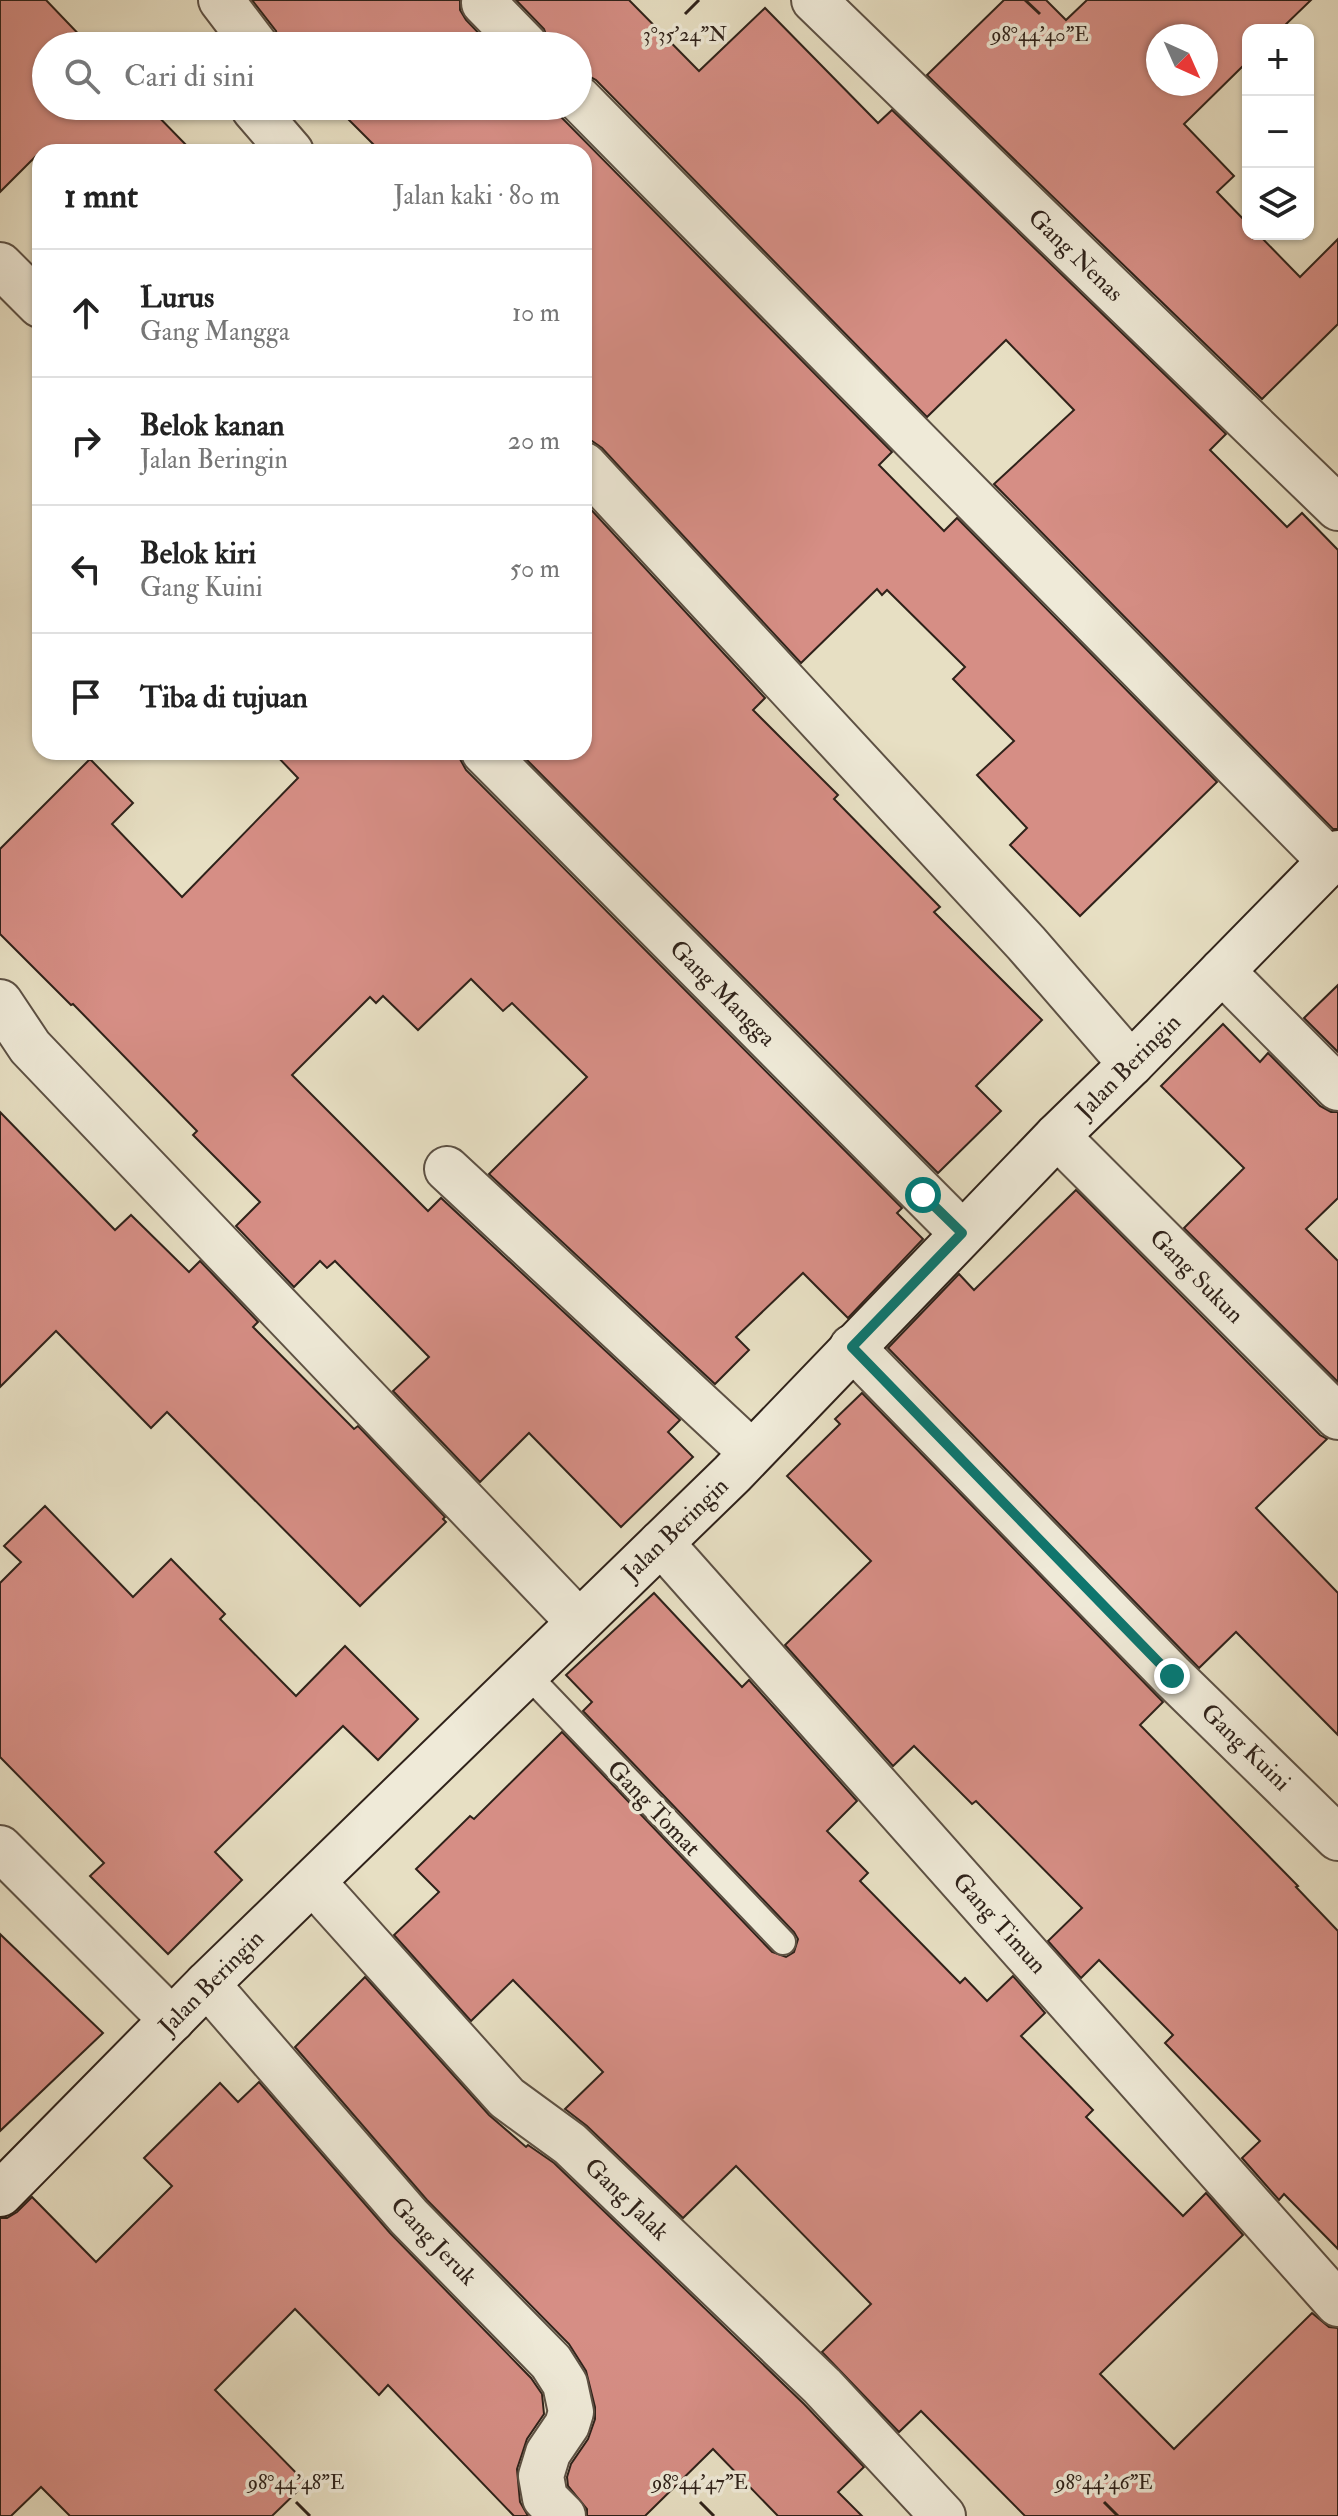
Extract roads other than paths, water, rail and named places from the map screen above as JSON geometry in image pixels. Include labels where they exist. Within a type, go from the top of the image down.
[{"type":"street","points":[[221,0],[245,32]]},
{"type":"street","name":"Gang Nenas","points":[[814,0],[1338,508]]},
{"type":"street","points":[[484,3],[512,32]]},
{"type":"street","points":[[592,112],[1334,856]]},
{"type":"street","points":[[263,120],[284,144]]},
{"type":"street","points":[[0,265],[32,297]]},
{"type":"street","points":[[592,474],[1026,943],[1131,1064]]},
{"type":"street","name":"Gang Mangga","points":[[492,760],[962,1233]]},
{"type":"street","name":"Jalan Beringin","points":[[0,2194],[207,1984],[661,1543],[1334,856]]},
{"type":"street","points":[[1222,971],[1338,1088]]},
{"type":"street","points":[[0,1002],[30,1047],[579,1622]]},
{"type":"street","name":"Gang Sukun","points":[[1057,1136],[1338,1417]]},
{"type":"street","points":[[447,1169],[751,1452]]},
{"type":"street","name":"Gang Kuini","points":[[852,1347],[1172,1676],[1338,1838]]},
{"type":"street","name":"Gang Timun","points":[[661,1543],[1338,2304]]},
{"type":"street","points":[[0,1848],[172,2020]]},
{"type":"street","name":"Gang Jalak","points":[[313,1882],[507,2098],[570,2144],[822,2386],[943,2516]]},
{"type":"street","name":"Gang Jeruk","points":[[207,1984],[409,2217],[551,2362],[565,2384],[571,2412],[567,2425],[548,2453],[541,2476],[545,2498],[563,2516]]},
{"type":"lane","name":"Gang Tomat","points":[[526,1673],[783,1942]]}]
